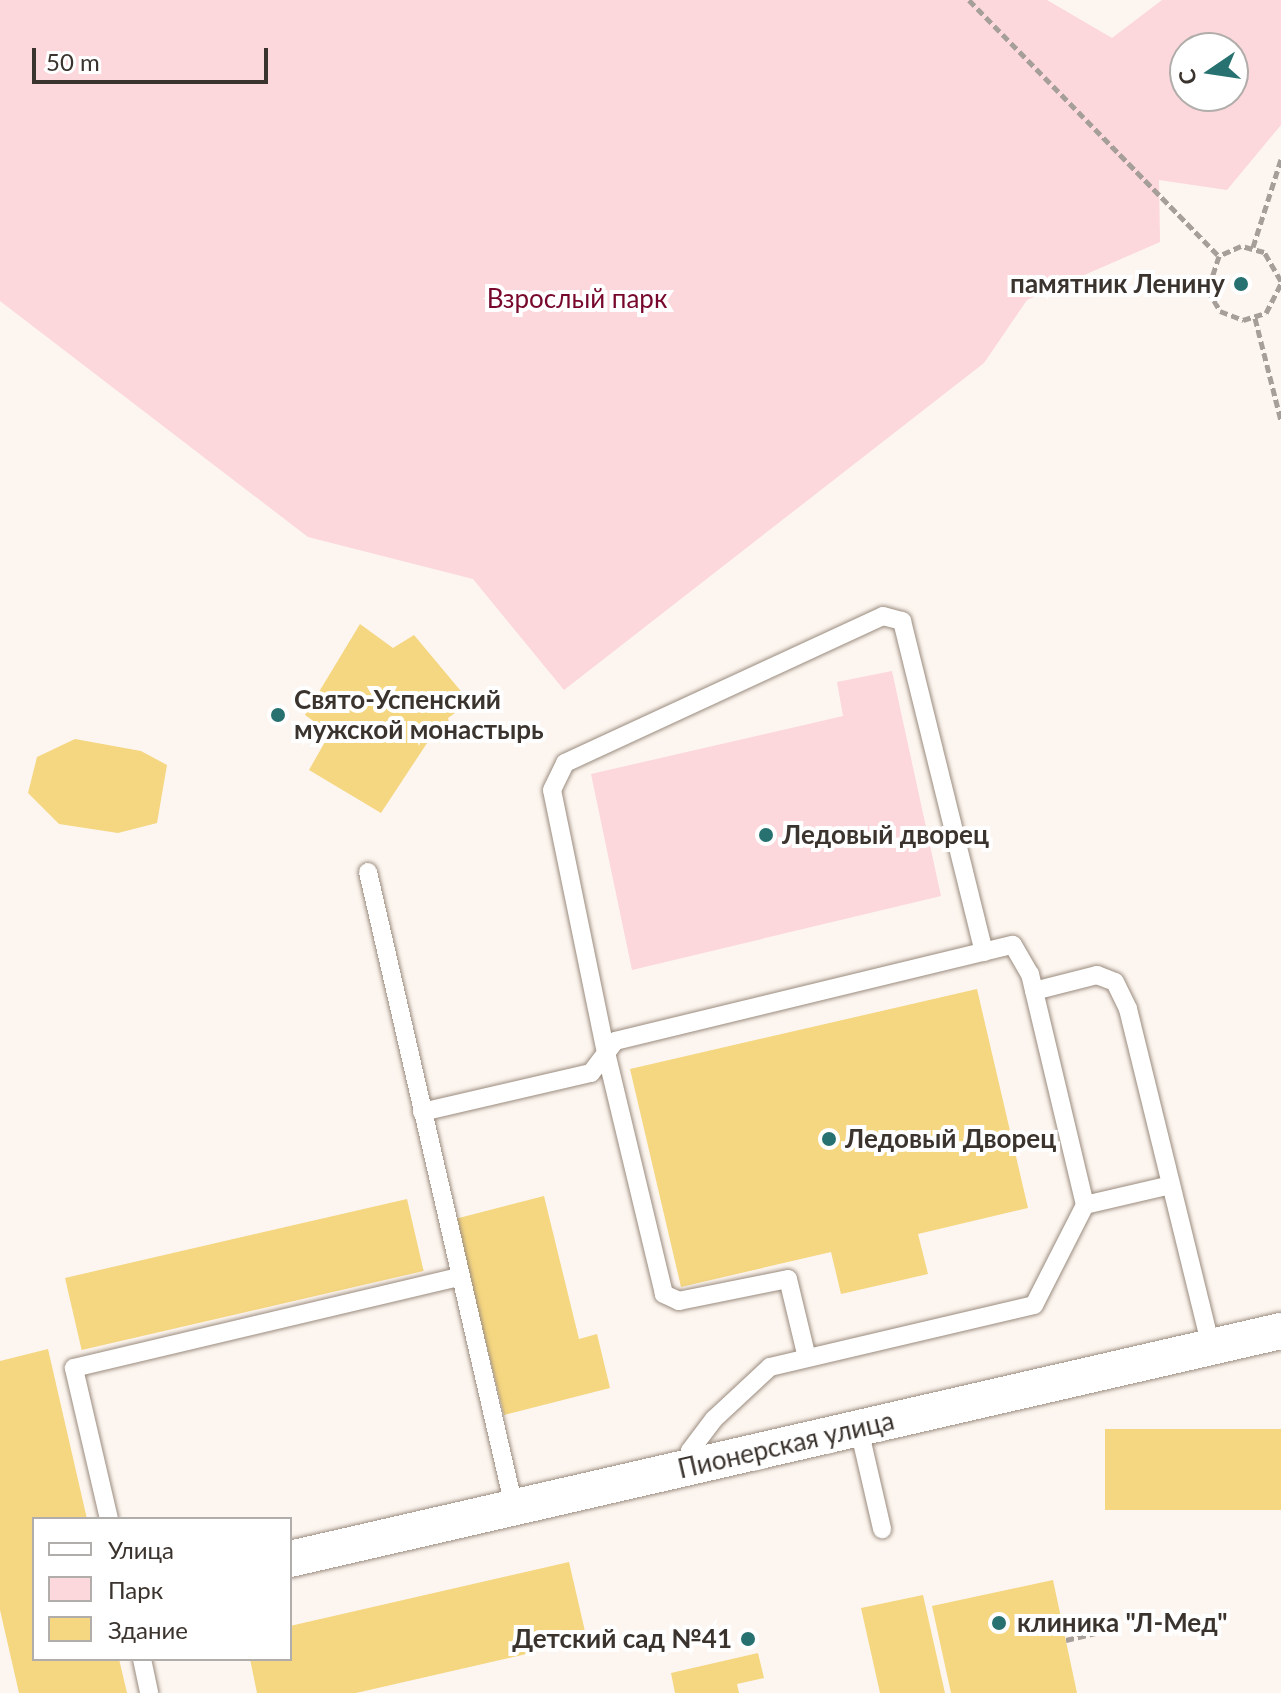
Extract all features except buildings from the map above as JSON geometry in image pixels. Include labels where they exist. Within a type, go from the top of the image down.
[{"type":"street","name":"Пионерская улица","points":[[292,1559],[1281,1331]]},
{"type":"lane","points":[[807,1358],[788,1279],[679,1301],[664,1294],[606,1053],[552,790],[565,763],[883,616],[902,621],[984,952]]},
{"type":"lane","points":[[368,872],[514,1507]]},
{"type":"lane","points":[[422,1112],[591,1073],[615,1041],[1013,945],[1034,991],[1085,1205],[1034,1305],[770,1367],[749,1382],[690,1451],[694,1466]]},
{"type":"lane","points":[[1034,991],[1097,975],[1115,982],[1128,1009],[1211,1347]]},
{"type":"lane","points":[[1085,1205],[1171,1185]]},
{"type":"lane","points":[[109,1517],[74,1368],[459,1277]]},
{"type":"lane","points":[[859,1429],[882,1529]]},
{"type":"lane","points":[[142,1661],[149,1693]]},
{"type":"path","points":[[969,0],[1219,256]]},
{"type":"path","points":[[1253,247],[1281,159]]},
{"type":"path","points":[[1253,247],[1273,260],[1281,282],[1274,305],[1255,318],[1232,317],[1213,302],[1208,278],[1219,256],[1253,247]]},
{"type":"path","points":[[1255,318],[1281,421]]},
{"type":"path","points":[[1066,1640],[1117,1628]]},
{"type":"green space","name":"Взрослый парк","points":[[0,0],[1047,0],[1112,38],[1162,0],[1281,0],[1281,125],[1227,190],[1159,180],[1160,242],[1027,300],[984,363],[564,690],[473,579],[308,537],[0,301]]},
{"type":"green space","name":"Ледовый дворец","points":[[892,671],[941,896],[632,970],[591,774],[843,716],[837,682]]},
{"type":"place","name":"памятник Ленину","points":[[1241,284]]},
{"type":"place","name":"Свято-Успенский мужской монастырь","points":[[278,715]]},
{"type":"place","name":"Ледовый дворец","points":[[766,835]]},
{"type":"place","name":"Ледовый Дворец","points":[[829,1139]]},
{"type":"place","name":"клиника \"Л-Мед\"","points":[[999,1623]]},
{"type":"place","name":"Детский сад №41","points":[[748,1639]]}]
